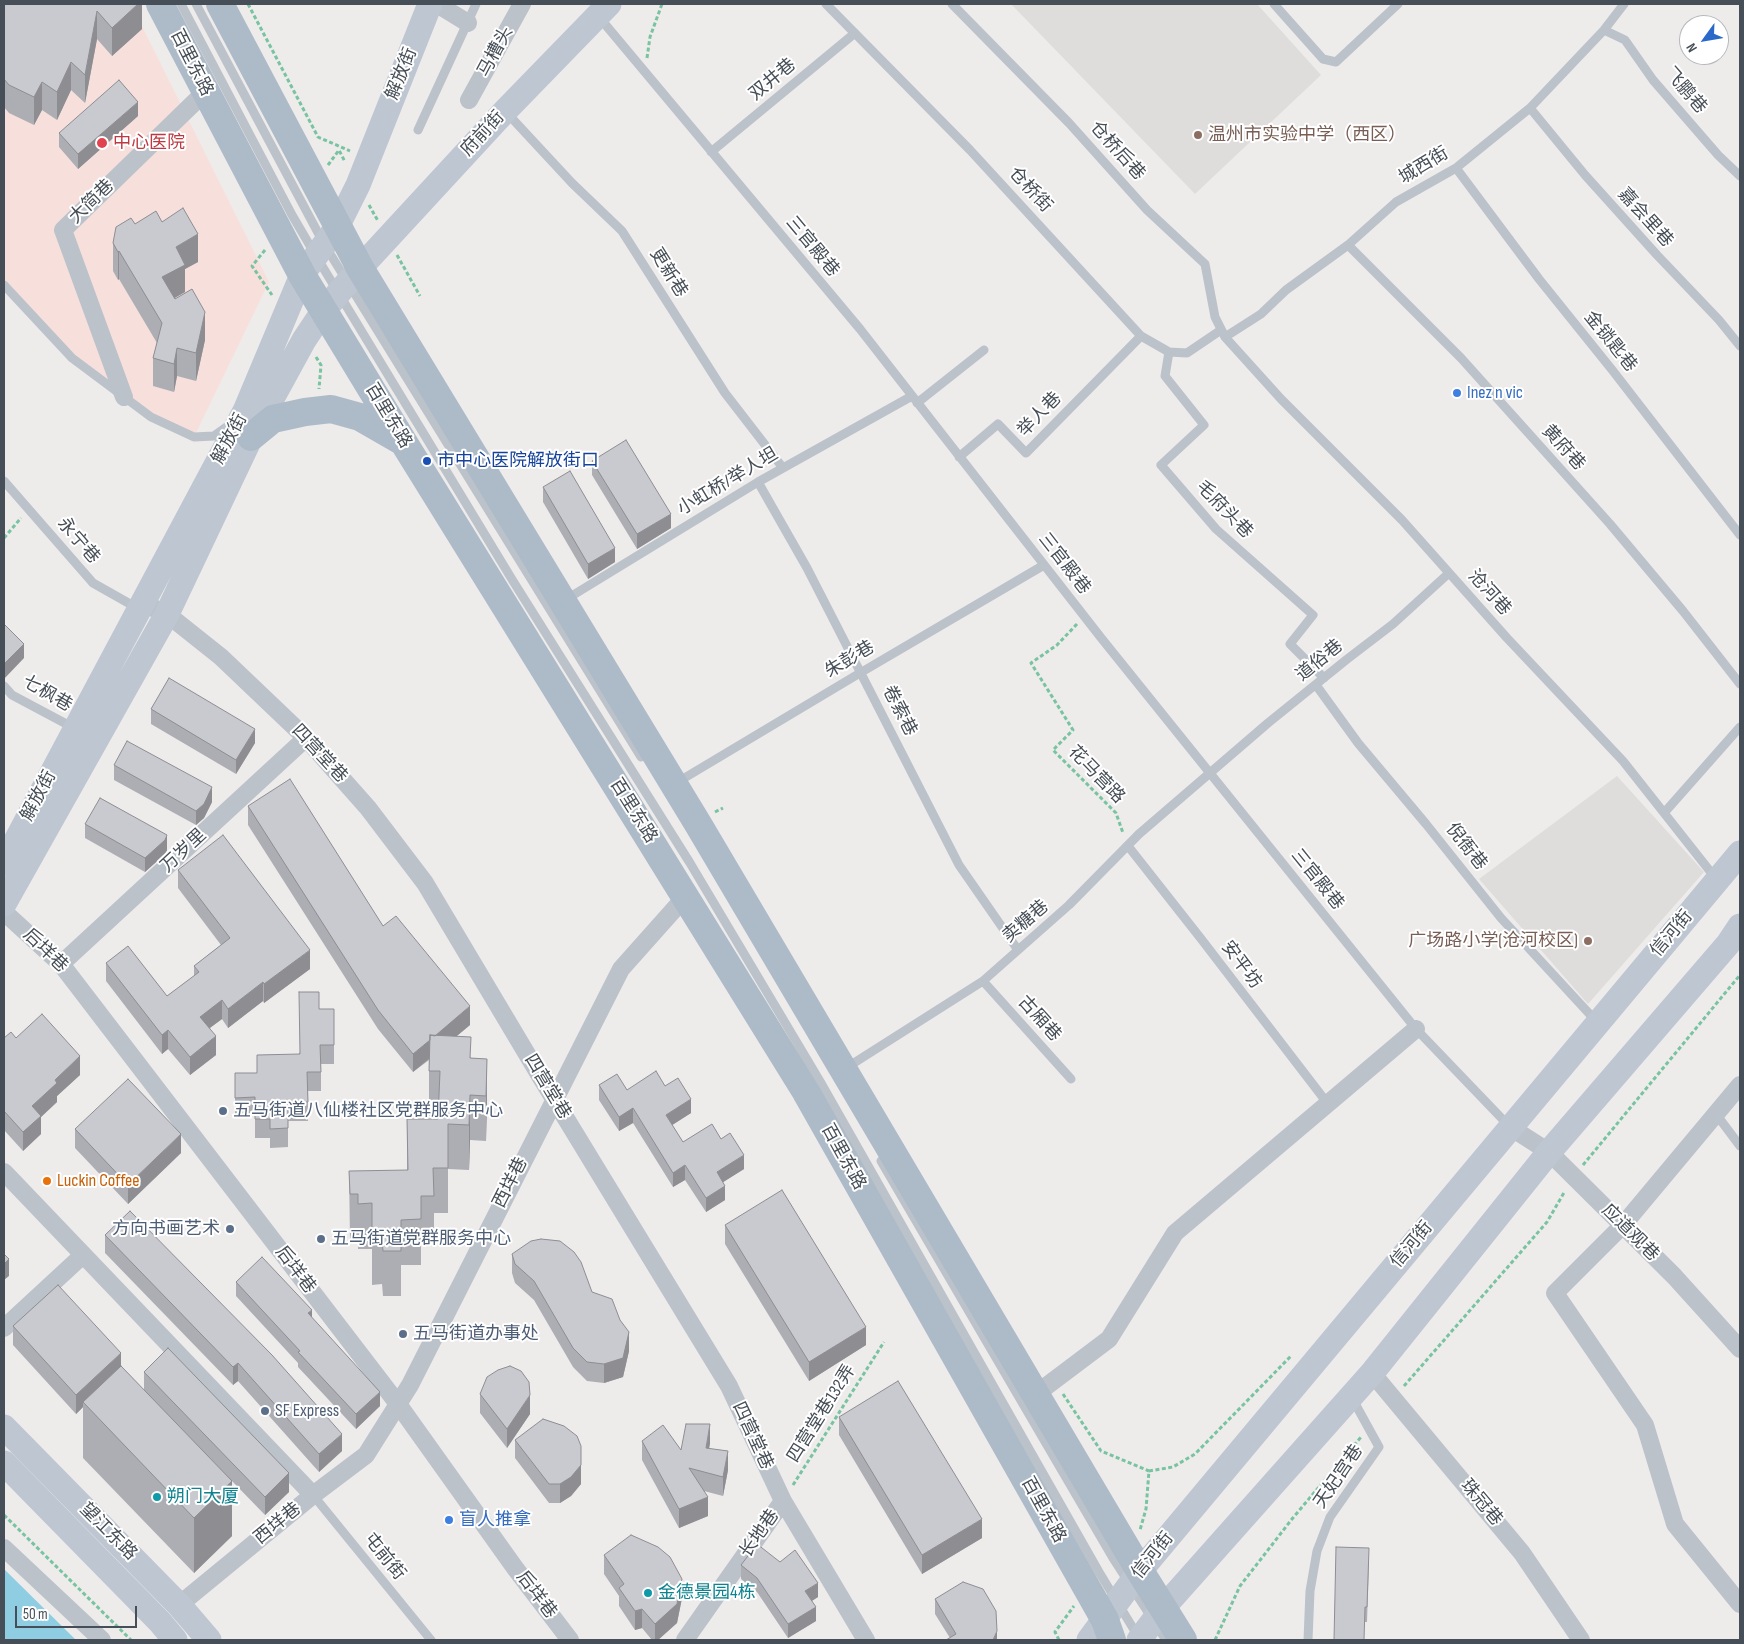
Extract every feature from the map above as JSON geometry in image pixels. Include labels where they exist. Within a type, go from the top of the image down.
[{"type":"main road","name":"百里东路","points":[[160,4],[206,92],[320,251],[343,288],[564,601],[844,1069],[1036,1394],[1115,1610]]},
{"type":"main road","name":"百里东路","points":[[220,4],[320,251],[343,288],[404,442],[811,1100],[1115,1610]]},
{"type":"main road","name":"解放街","points":[[4,904],[166,614],[320,251],[358,185],[430,4]]},
{"type":"main road","name":"府前街","points":[[343,288],[505,111],[604,10]]},
{"type":"main road","name":"解放街","points":[[4,863],[141,606],[246,428],[304,340],[343,288]]},
{"type":"main road","points":[[246,428],[273,419],[331,409],[360,417],[404,442]]},
{"type":"main road","name":"信河街","points":[[1115,1610],[1510,1127],[1740,853]]},
{"type":"main road","points":[[1150,1631],[1351,1395],[1372,1373],[1549,1152],[1736,942]]},
{"type":"main road","name":"望江东路","points":[[4,1427],[179,1605],[209,1640]]},
{"type":"main road","name":"望江东路","points":[[4,1463],[160,1622],[175,1640]]},
{"type":"main road","points":[[1115,1610],[1150,1631],[1183,1640]]},
{"type":"street","points":[[437,4],[468,23]]},
{"type":"street","name":"马槽头","points":[[470,100],[522,4]]},
{"type":"street","name":"大简巷","points":[[124,397],[63,230],[206,92]]},
{"type":"street","name":"四营堂巷","points":[[141,606],[166,614],[221,657],[306,738],[368,808],[425,882],[554,1099],[729,1386],[783,1501],[866,1640]]},
{"type":"street","name":"万岁里","points":[[61,964],[306,738]]},
{"type":"street","name":"西垟巷","points":[[179,1605],[313,1495],[366,1455],[410,1386],[621,969],[686,896]]},
{"type":"street","name":"后垟巷","points":[[4,912],[61,964],[398,1404],[515,1568],[570,1640]]},
{"type":"street","points":[[1036,1394],[1109,1339],[1175,1233],[1416,1030]]},
{"type":"street","points":[[1740,1085],[1623,1225],[1555,1293],[1645,1425],[1675,1524],[1740,1604]]},
{"type":"street","name":"应道观巷","points":[[1510,1127],[1549,1152],[1674,1276],[1740,1350]]},
{"type":"street","points":[[4,1172],[313,1495]]},
{"type":"street","points":[[4,1328],[83,1255]]},
{"type":"street","name":"珠冠巷","points":[[1372,1373],[1522,1553],[1581,1640]]},
{"type":"street","name":"长地巷","points":[[685,1640],[783,1501]]},
{"type":"street","points":[[4,1548],[102,1640]]},
{"type":"lane","points":[[181,4],[292,215],[320,251]]},
{"type":"lane","points":[[196,4],[320,251]]},
{"type":"lane","points":[[418,130],[476,4]]},
{"type":"lane","name":"仓桥街","points":[[826,4],[970,150],[1141,336],[1169,352]]},
{"type":"lane","name":"仓桥后巷","points":[[952,4],[1069,122],[1147,210],[1205,264],[1214,317],[1223,334]]},
{"type":"lane","points":[[1274,4],[1323,59],[1336,62],[1398,4]]},
{"type":"lane","name":"城西街","points":[[1223,334],[1261,314],[1286,290],[1348,245],[1396,202],[1456,168],[1530,108],[1604,30],[1624,4]]},
{"type":"lane","name":"三官殿巷","points":[[604,10],[645,73],[860,330],[1084,616],[1416,1030],[1510,1127]]},
{"type":"lane","name":"飞鹏巷","points":[[1604,30],[1625,40],[1653,80],[1718,154],[1740,176]]},
{"type":"lane","name":"双井巷","points":[[712,152],[855,34]]},
{"type":"lane","name":"嘉会里巷","points":[[1530,108],[1585,175],[1719,320],[1740,346]]},
{"type":"lane","name":"更新巷","points":[[505,111],[572,183],[622,231],[725,393],[783,468]]},
{"type":"lane","name":"金锁匙巷","points":[[1456,168],[1539,279],[1740,535]]},
{"type":"lane","name":"黄府巷","points":[[1348,245],[1461,358],[1610,524],[1740,684]]},
{"type":"lane","points":[[4,285],[72,358],[151,417],[194,437],[214,436],[246,428]]},
{"type":"lane","points":[[343,288],[645,763]]},
{"type":"lane","points":[[343,288],[513,581],[674,838],[821,1083],[1115,1610],[1150,1631]]},
{"type":"lane","points":[[1169,352],[1187,353],[1223,334]]},
{"type":"lane","name":"沧河巷","points":[[1223,334],[1281,399],[1402,520],[1623,761],[1718,881]]},
{"type":"lane","name":"举人巷","points":[[959,457],[998,424],[1026,453],[1141,336]]},
{"type":"lane","name":"小虹桥/举人坦","points":[[564,601],[758,482],[915,400],[984,350]]},
{"type":"lane","name":"毛府头巷","points":[[1169,352],[1165,376],[1204,425],[1161,465],[1216,529],[1313,615],[1290,644],[1324,678]]},
{"type":"lane","name":"永宁巷","points":[[4,481],[92,583],[141,606]]},
{"type":"lane","name":"卷索巷","points":[[758,482],[807,568],[959,866],[1018,950]]},
{"type":"lane","name":"朱彭巷","points":[[674,784],[1044,565]]},
{"type":"lane","name":"道俗巷","points":[[1210,774],[1268,723],[1393,624],[1449,573]]},
{"type":"lane","name":"倪衙巷","points":[[1316,685],[1358,743],[1501,918],[1598,1023]]},
{"type":"lane","name":"七枫巷","points":[[4,686],[12,695],[75,729]]},
{"type":"lane","points":[[1664,813],[1740,727]]},
{"type":"lane","name":"卖糖巷","points":[[844,1069],[983,981],[1069,905],[1139,834],[1210,774]]},
{"type":"lane","name":"安平坊","points":[[1128,846],[1328,1104]]},
{"type":"lane","name":"古厢巷","points":[[983,981],[1071,1079]]},
{"type":"lane","points":[[1716,1114],[1740,1146]]},
{"type":"lane","points":[[876,1152],[1108,1550],[1115,1610]]},
{"type":"lane","name":"天妃宫巷","points":[[1308,1640],[1310,1591],[1317,1551],[1330,1517],[1379,1447],[1351,1395]]},
{"type":"lane","name":"屯前街","points":[[313,1495],[430,1640]]},
{"type":"path","points":[[248,4],[318,136],[369,159]]},
{"type":"path","points":[[645,73],[650,37],[662,4]]},
{"type":"path","points":[[4,538],[28,508]]},
{"type":"path","name":"花马营路","points":[[1084,616],[1057,644],[1031,663],[1073,730],[1053,750],[1116,813],[1128,846]]},
{"type":"path","points":[[1394,1399],[1547,1222],[1574,1177],[1740,975]]},
{"type":"path","name":"四营堂巷132弄","points":[[783,1501],[884,1342]]},
{"type":"path","points":[[1215,1640],[1240,1586],[1292,1519],[1368,1428]]},
{"type":"path","points":[[4,1515],[131,1640]]},
{"type":"shaded area","name":"中心医院","points":[[4,4],[131,4],[269,282],[194,437],[151,417],[72,358],[4,285]]},
{"type":"shaded area","name":"温州市实验中学（西区）","points":[[1011,4],[1257,4],[1321,75],[1195,194]]},
{"type":"shaded area","name":"广场路小学(沧河校区)","points":[[1617,776],[1704,872],[1588,1004],[1479,879]]},
{"type":"water","points":[[4,1569],[76,1640],[4,1640]]},
{"type":"building","points":[[4,4],[138,4],[112,28],[97,11],[85,75],[71,62],[57,92],[42,82],[34,97],[9,85],[4,79]]},
{"type":"building","points":[[119,80],[138,102],[78,154],[59,133]]},
{"type":"building","points":[[183,208],[198,234],[176,247],[185,265],[162,277],[175,299],[192,289],[205,312],[196,353],[177,348],[174,364],[153,358],[162,323],[113,243],[116,227],[131,218],[135,224],[156,211],[162,222]]},
{"type":"building","points":[[626,440],[671,514],[637,534],[592,461]]},
{"type":"building","points":[[570,471],[615,548],[588,564],[543,487]]},
{"type":"building","points":[[4,624],[24,644],[4,664]]},
{"type":"building","points":[[169,678],[255,729],[236,760],[151,709]]},
{"type":"building","points":[[127,741],[212,787],[204,804],[196,811],[114,765]]},
{"type":"building","points":[[290,779],[383,926],[396,916],[470,1006],[435,1036],[430,1035],[430,1040],[413,1054],[378,1010],[248,806]]},
{"type":"building","points":[[100,798],[167,835],[165,840],[145,858],[85,824]]},
{"type":"building","points":[[223,835],[310,950],[228,1009],[222,1000],[200,1017],[216,1036],[190,1057],[168,1030],[162,1035],[106,963],[128,946],[167,996],[199,972],[194,966],[230,938],[178,870]]},
{"type":"building","points":[[299,992],[319,992],[319,1009],[334,1009],[334,1045],[320,1045],[321,1072],[307,1072],[308,1102],[288,1102],[288,1128],[270,1129],[270,1119],[255,1119],[255,1097],[235,1098],[235,1073],[257,1073],[257,1055],[300,1054]]},
{"type":"building","points":[[42,1014],[80,1056],[55,1080],[57,1083],[32,1106],[41,1116],[23,1132],[4,1111],[4,1038],[11,1032],[16,1038]]},
{"type":"building","points":[[430,1035],[471,1037],[470,1058],[487,1059],[486,1096],[470,1095],[469,1125],[448,1124],[448,1168],[433,1168],[434,1196],[421,1196],[421,1219],[401,1220],[401,1251],[383,1251],[382,1239],[372,1240],[372,1203],[358,1204],[358,1194],[350,1194],[349,1171],[408,1170],[407,1119],[438,1119],[440,1071],[429,1071]]},
{"type":"building","points":[[656,1071],[665,1086],[678,1078],[691,1099],[666,1115],[683,1142],[712,1124],[721,1139],[730,1133],[744,1155],[717,1172],[725,1186],[706,1198],[685,1165],[673,1173],[633,1108],[619,1117],[599,1085],[617,1074],[627,1090]]},
{"type":"building","points":[[128,1079],[181,1134],[128,1185],[75,1129]]},
{"type":"building","points":[[782,1190],[866,1327],[809,1362],[725,1225]]},
{"type":"building","points":[[130,1211],[272,1355],[342,1434],[319,1454],[238,1363],[233,1367],[105,1235]]},
{"type":"building","points":[[541,1239],[560,1241],[574,1252],[581,1262],[592,1292],[612,1299],[620,1320],[629,1332],[623,1358],[604,1364],[587,1362],[573,1348],[534,1281],[515,1264],[512,1254],[531,1241]]},
{"type":"building","points":[[4,1254],[9,1259],[4,1264]]},
{"type":"building","points":[[262,1257],[312,1310],[308,1313],[380,1392],[356,1414],[236,1282]]},
{"type":"building","points":[[58,1285],[121,1353],[76,1395],[13,1326]]},
{"type":"building","points":[[168,1348],[289,1473],[265,1497],[144,1372]]},
{"type":"building","points":[[121,1366],[232,1481],[194,1518],[83,1402]]},
{"type":"building","points":[[510,1366],[521,1371],[529,1382],[530,1395],[507,1429],[480,1394],[487,1377],[498,1370]]},
{"type":"building","points":[[898,1381],[982,1519],[922,1555],[839,1417]]},
{"type":"building","points":[[543,1419],[564,1426],[577,1436],[581,1446],[581,1465],[571,1477],[560,1484],[549,1484],[515,1440]]},
{"type":"building","points":[[686,1424],[710,1424],[706,1448],[728,1451],[723,1477],[689,1468],[708,1497],[679,1509],[642,1441],[663,1425],[681,1450]]},
{"type":"building","name":"金德景园4栋","points":[[631,1535],[658,1547],[670,1557],[682,1579],[677,1604],[655,1624],[642,1609],[635,1611],[619,1588],[624,1584],[604,1555]]},
{"type":"building","points":[[757,1544],[780,1562],[795,1550],[818,1583],[805,1591],[816,1607],[788,1624],[757,1578],[741,1565]]},
{"type":"building","points":[[1336,1547],[1369,1548],[1364,1640],[1334,1640]]},
{"type":"building","points":[[963,1582],[983,1589],[996,1611],[997,1631],[993,1640],[946,1640],[956,1634],[935,1599]]},
{"type":"place","name":"温州市实验中学（西区）","points":[[1198,135]]},
{"type":"place","name":"中心医院","points":[[102,143]]},
{"type":"place","name":"Inez n vic","points":[[1457,393]]},
{"type":"place","name":"市中心医院解放街口","points":[[427,461]]},
{"type":"place","name":"广场路小学(沧河校区)","points":[[1588,941]]},
{"type":"place","name":"五马街道八仙楼社区党群服务中心","points":[[223,1111]]},
{"type":"place","name":"Luckin Coffee","points":[[47,1181]]},
{"type":"place","name":"方向书画艺术","points":[[230,1229]]},
{"type":"place","name":"五马街道党群服务中心","points":[[321,1239]]},
{"type":"place","name":"五马街道办事处","points":[[403,1334]]},
{"type":"place","name":"SF Express","points":[[265,1411]]},
{"type":"place","name":"朔门大厦","points":[[157,1497]]},
{"type":"place","name":"盲人推拿","points":[[449,1520]]},
{"type":"place","name":"金德景园4栋","points":[[648,1593]]}]
